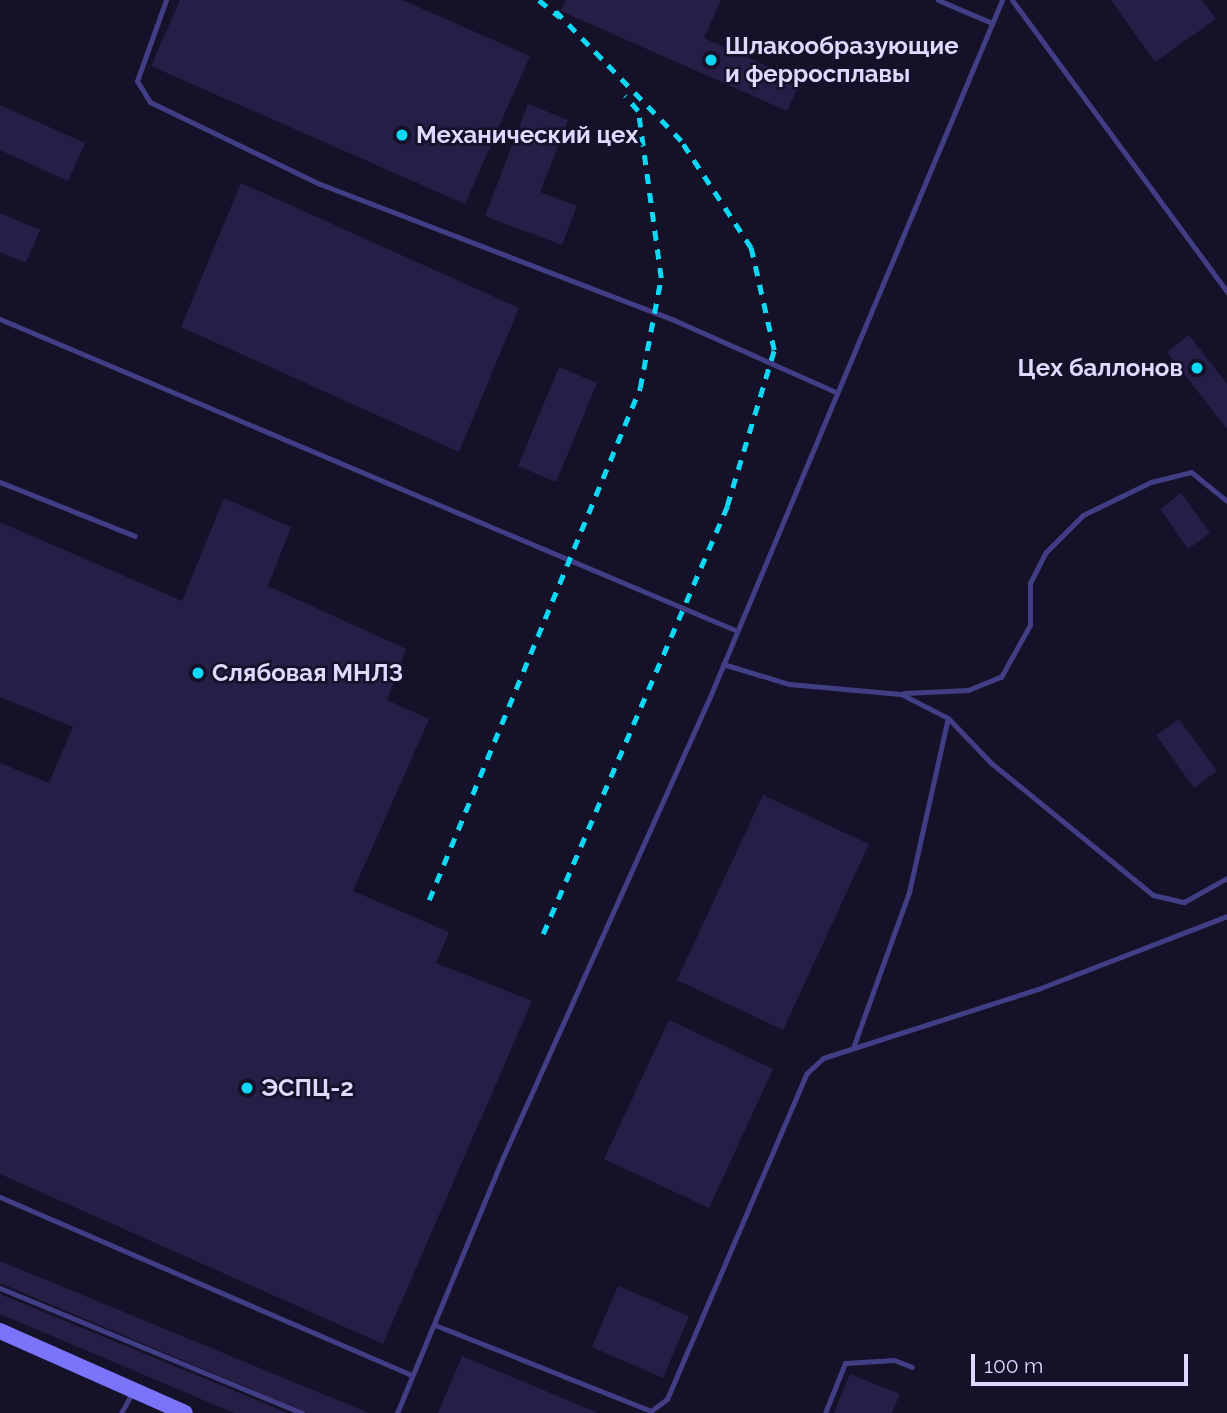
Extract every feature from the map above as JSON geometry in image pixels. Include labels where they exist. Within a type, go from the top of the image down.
[{"type":"street","points":[[0,1331],[185,1413]]},
{"type":"lane","points":[[166,0],[137,81],[150,102],[320,184],[674,320],[836,392]]},
{"type":"lane","points":[[938,0],[992,23]]},
{"type":"lane","points":[[397,1413],[504,1155],[723,664],[1002,0]]},
{"type":"lane","points":[[1012,0],[1227,292]]},
{"type":"lane","points":[[0,318],[737,631]]},
{"type":"lane","points":[[723,664],[789,684],[901,694],[968,690],[1001,677],[1030,625],[1035,573],[1046,552],[1083,515],[1151,482],[1191,472],[1227,500]]},
{"type":"lane","points":[[0,482],[135,536]]},
{"type":"lane","points":[[901,694],[948,718],[990,762],[1153,895],[1184,902],[1227,878]]},
{"type":"lane","points":[[853,1045],[909,892],[948,718]]},
{"type":"lane","points":[[435,1325],[651,1411],[667,1399],[806,1074],[822,1058],[853,1045],[1038,989],[1227,916]]},
{"type":"lane","points":[[0,1197],[412,1375]]},
{"type":"lane","points":[[0,1287],[302,1413]]},
{"type":"lane","points":[[825,1413],[845,1363],[894,1360],[912,1367]]},
{"type":"lane","points":[[121,1413],[134,1390]]},
{"type":"building","name":"Механический цех","points":[[180,0],[402,0],[530,56],[465,204],[151,66]]},
{"type":"building","name":"Шлакообразующие и ферросплавы","points":[[566,0],[721,0],[704,38],[801,81],[787,111],[561,11]]},
{"type":"building","points":[[1111,0],[1202,0],[1216,19],[1155,62]]},
{"type":"building","points":[[528,104],[568,120],[540,192],[577,206],[562,245],[485,216]]},
{"type":"building","points":[[0,105],[85,143],[68,181],[0,150]]},
{"type":"building","points":[[241,183],[519,308],[459,452],[181,327]]},
{"type":"building","points":[[0,213],[40,230],[26,263],[0,252]]},
{"type":"building","name":"Цех баллонов","points":[[1189,335],[1227,384],[1227,429],[1167,352]]},
{"type":"building","points":[[559,367],[597,383],[556,482],[518,466]]},
{"type":"building","points":[[1181,493],[1210,533],[1188,549],[1160,509]]},
{"type":"building","name":"ЭСПЦ-2","points":[[224,498],[291,527],[268,586],[406,649],[387,700],[429,719],[353,891],[449,932],[436,963],[532,1001],[383,1344],[0,1174],[0,763],[49,783],[73,727],[0,697],[0,522],[182,601]]},
{"type":"building","points":[[1179,719],[1217,771],[1194,788],[1156,735]]},
{"type":"building","points":[[763,795],[869,844],[783,1030],[677,980]]},
{"type":"building","points":[[669,1020],[773,1069],[709,1208],[604,1159]]},
{"type":"building","points":[[0,1261],[369,1413],[307,1413],[0,1283]]},
{"type":"building","points":[[618,1286],[689,1316],[663,1378],[592,1347]]},
{"type":"building","points":[[0,1294],[288,1413],[234,1413],[0,1314]]},
{"type":"building","points":[[462,1356],[598,1413],[438,1413]]},
{"type":"building","points":[[850,1374],[900,1394],[892,1413],[834,1413]]},
{"type":"railway","points":[[539,0],[560,17]]},
{"type":"railway","points":[[543,934],[727,506],[774,350],[751,248],[681,141],[556,12]]},
{"type":"railway","points":[[429,900],[640,388],[661,278],[638,111],[625,96]]},
{"type":"place","name":"Шлакообразующие и ферросплавы","points":[[711,60]]},
{"type":"place","name":"Механический цех","points":[[402,135]]},
{"type":"place","name":"Цех баллонов","points":[[1197,368]]},
{"type":"place","name":"Слябовая МНЛЗ","points":[[198,673]]},
{"type":"place","name":"ЭСПЦ-2","points":[[247,1088]]}]
